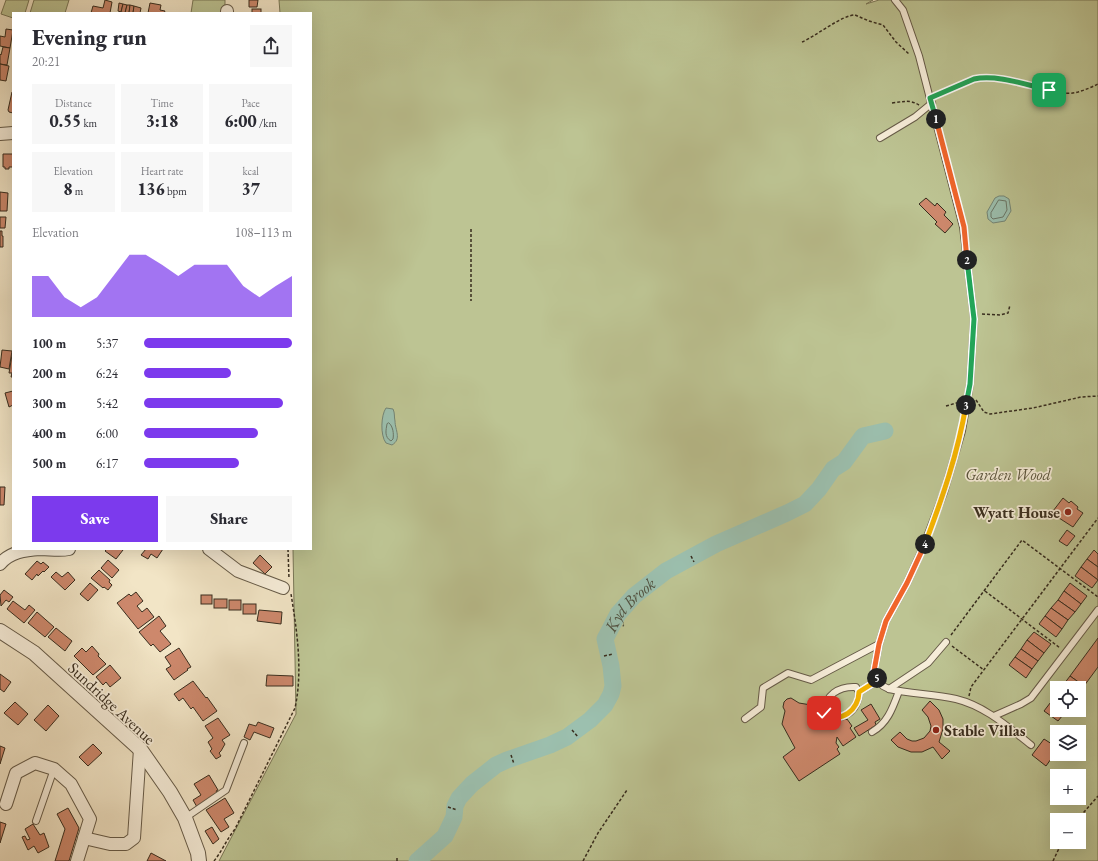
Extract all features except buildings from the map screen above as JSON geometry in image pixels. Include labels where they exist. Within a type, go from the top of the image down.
[{"type":"street","points":[[0,134],[12,133]]},
{"type":"street","points":[[0,564],[4,558],[14,553],[34,550]]},
{"type":"street","points":[[51,550],[65,550]]},
{"type":"street","points":[[210,550],[238,570],[288,587]]},
{"type":"street","name":"Sundridge Avenue","points":[[0,631],[34,653],[140,749],[170,792],[185,818],[198,853],[199,861]]},
{"type":"street","points":[[84,838],[110,844],[126,844],[134,838],[140,749]]},
{"type":"street","points":[[6,804],[16,772],[35,763],[54,769],[71,784],[90,819],[77,861]]},
{"type":"lane","points":[[895,0],[903,10],[921,64],[930,103],[964,227],[973,313],[970,384],[962,431],[944,492],[922,550],[907,583],[886,621],[879,644],[874,671],[878,680],[883,686],[890,689],[967,702],[994,716],[1031,745]]},
{"type":"lane","points":[[880,138],[915,117],[930,103]]},
{"type":"lane","points":[[994,716],[1022,704],[1031,698],[1098,610]]},
{"type":"lane","points":[[890,689],[928,663],[946,642]]},
{"type":"lane","points":[[744,719],[761,707],[763,688],[788,673],[811,680],[879,644]]},
{"type":"lane","points":[[859,692],[878,680]]},
{"type":"lane","points":[[848,686],[856,687],[859,692],[859,699],[855,708],[846,715],[834,717],[824,713],[824,707],[829,696],[838,690],[848,686]]},
{"type":"lane","points":[[872,732],[884,724],[895,703],[899,691]]},
{"type":"lane","points":[[185,818],[226,790],[244,743]]},
{"type":"lane","points":[[36,820],[54,769]]},
{"type":"path","points":[[802,42],[817,35],[839,20],[850,15],[855,15],[882,25],[896,42],[921,64]]},
{"type":"path","points":[[892,103],[906,100],[930,103],[974,79],[982,77],[999,79],[1064,93],[1077,92],[1098,84]]},
{"type":"path","points":[[471,228],[471,301]]},
{"type":"path","points":[[973,313],[1000,315],[1008,314],[1010,304]]},
{"type":"path","points":[[976,400],[984,412],[990,414],[1034,408],[1070,399],[1098,396]]},
{"type":"path","points":[[946,406],[964,401]]},
{"type":"path","points":[[967,702],[971,687],[1098,518]]},
{"type":"path","points":[[946,642],[1022,540],[1098,597]]},
{"type":"path","points":[[214,861],[222,851],[235,829],[296,708],[299,691],[299,676],[296,630],[288,587],[288,550]]},
{"type":"path","points":[[691,556],[694,562]]},
{"type":"path","points":[[984,590],[1066,652]]},
{"type":"path","points":[[952,646],[984,670]]},
{"type":"path","points":[[604,656],[613,654]]},
{"type":"path","points":[[572,730],[578,737]]},
{"type":"path","points":[[511,755],[514,764]]},
{"type":"path","points":[[583,861],[598,833],[628,790]]},
{"type":"path","points":[[1083,813],[1098,796]]},
{"type":"path","points":[[448,807],[457,810]]},
{"type":"path","points":[[1053,861],[1059,849]]},
{"type":"green space","points":[[6,0],[29,0],[25,12],[12,12],[12,18],[1,14]]},
{"type":"green space","points":[[34,0],[69,0],[65,12],[30,12]]},
{"type":"green space","points":[[193,0],[225,0],[225,12],[191,12]]},
{"type":"green space","name":"Garden Wood","points":[[279,0],[873,0],[866,4],[879,0],[1098,0],[1098,861],[219,861],[296,714],[293,550],[312,550],[312,12],[280,12]]},
{"type":"water","points":[[1004,196],[1009,199],[1011,211],[1005,221],[993,223],[988,219],[987,212],[995,198]]},
{"type":"water","points":[[386,408],[393,409],[394,412],[397,440],[392,445],[386,443],[382,430],[382,420]]},
{"type":"waterway","name":"Kyd Brook","points":[[417,861],[445,836],[454,817],[455,806],[459,798],[472,784],[496,765],[550,745],[567,737],[590,720],[605,705],[611,694],[613,686],[611,666],[605,639],[618,614],[634,596],[666,571],[716,544],[805,504],[819,489],[833,469],[844,462],[863,436],[885,431]]},
{"type":"place","name":"Wyatt House","points":[[1068,512]]},
{"type":"place","name":"Stable Villas","points":[[936,730]]},
{"type":"route","points":[[824,713],[834,717],[846,715],[855,708],[859,699],[859,692],[878,680],[874,671],[879,644],[886,621],[907,583],[922,550],[944,492],[962,431],[970,384],[974,319],[964,227],[930,98],[982,77],[999,79],[1049,90]]}]
